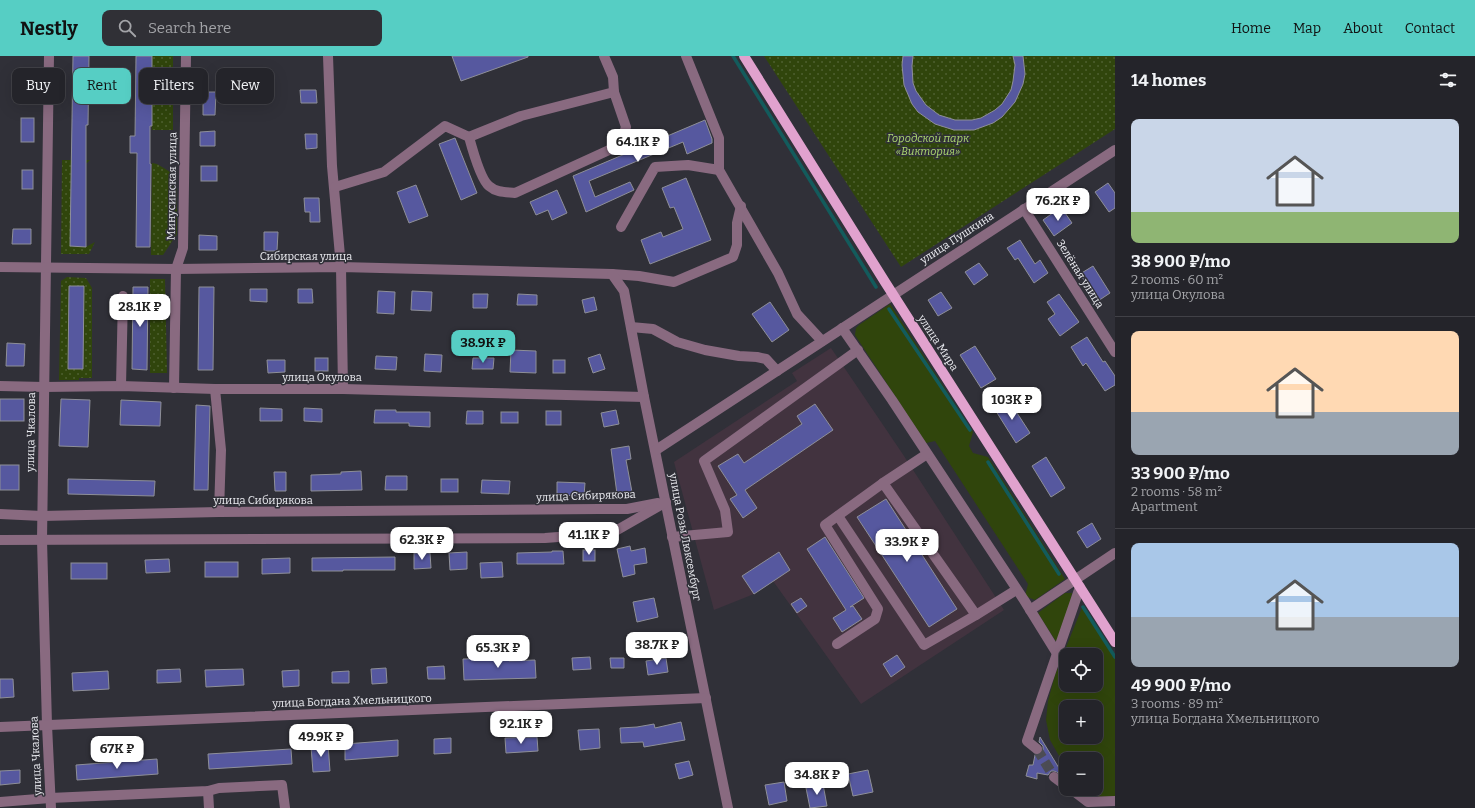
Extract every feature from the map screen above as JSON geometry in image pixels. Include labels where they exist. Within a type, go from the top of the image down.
[{"type":"main road","name":"улица Мира","points":[[744,56],[893,295],[1115,642]]},
{"type":"street","name":"улица Чкалова","points":[[49,56],[42,540],[50,803]]},
{"type":"street","name":"Минусинская улица","points":[[174,388],[176,269],[183,248],[186,56]]},
{"type":"street","points":[[328,56],[332,159],[341,267],[343,389]]},
{"type":"street","points":[[469,137],[476,162],[488,186],[500,192],[515,193],[620,145],[626,127],[614,92],[613,76],[604,56]]},
{"type":"street","points":[[686,56],[719,138],[719,170],[778,273],[797,314],[822,341]]},
{"type":"street","points":[[335,187],[384,172],[445,126],[469,137],[521,116],[614,92]]},
{"type":"street","name":"улица Пушкина","points":[[656,450],[1115,150]]},
{"type":"street","points":[[622,228],[655,167],[688,165],[719,170]]},
{"type":"street","name":"Сибирская улица","points":[[0,267],[176,269],[341,267],[612,274],[639,276],[674,282],[733,257],[737,245],[737,223],[741,206]]},
{"type":"street","name":"Зелёная улица","points":[[1024,209],[1115,352]]},
{"type":"street","name":"улица Розы Люксембург","points":[[612,274],[624,291],[672,537],[728,808]]},
{"type":"street","points":[[121,386],[123,296]]},
{"type":"street","points":[[631,327],[653,329],[677,342],[705,350],[766,359],[777,371]]},
{"type":"street","points":[[842,328],[927,454],[1058,655]]},
{"type":"street","points":[[672,537],[728,532],[725,510],[704,461],[858,350]]},
{"type":"street","name":"улица Окулова","points":[[0,386],[343,389],[644,397]]},
{"type":"street","points":[[215,389],[221,450],[219,512]]},
{"type":"street","points":[[837,644],[874,619],[878,609],[825,525],[883,483],[927,454]]},
{"type":"street","points":[[883,483],[976,615]]},
{"type":"street","name":"улица Сибирякова","points":[[0,514],[42,516],[219,512],[620,509],[666,502]]},
{"type":"street","name":"улица Сибирякова","points":[[0,540],[544,538],[612,533],[666,502]]},
{"type":"street","points":[[838,516],[924,646],[1016,590]]},
{"type":"street","points":[[1030,610],[1077,583],[1115,553]]},
{"type":"street","points":[[1037,750],[1027,741],[1058,655],[1077,583]]},
{"type":"street","name":"улица Богдана Хмельницкого","points":[[0,727],[706,698]]},
{"type":"street","points":[[1054,777],[1059,781]]},
{"type":"street","points":[[0,802],[50,803],[208,791],[219,788],[282,785],[285,808]]},
{"type":"street","points":[[208,791],[209,808]]},
{"type":"street","points":[[1080,796],[1088,802],[1115,801]]},
{"type":"shaded area","points":[[831,348],[902,453],[1004,610],[861,704],[773,581],[790,570],[779,552],[742,576],[754,594],[714,610],[674,462],[797,381],[792,373]]},
{"type":"green space","points":[[152,56],[173,56],[173,68],[152,68]]},
{"type":"green space","name":"Городской парк «Виктория»","points":[[764,56],[1115,56],[1115,129],[901,267]]},
{"type":"green space","points":[[152,104],[173,104],[173,130],[152,130]]},
{"type":"green space","points":[[62,160],[90,160],[87,163],[71,163],[70,246],[86,247],[95,242],[89,254],[61,254]]},
{"type":"green space","points":[[152,163],[157,164],[177,176],[177,234],[163,255],[151,255]]},
{"type":"green space","points":[[67,277],[86,278],[92,288],[92,378],[79,378],[79,380],[59,380],[61,281]]},
{"type":"green space","points":[[150,279],[165,279],[167,373],[150,373]]},
{"type":"green space","points":[[890,304],[973,432],[969,446],[973,453],[988,457],[1065,579],[1035,600],[1025,596],[1028,584],[935,441],[926,443],[855,335],[856,328],[859,325]]},
{"type":"green space","points":[[1065,593],[1072,593],[1069,609],[1057,643],[1038,613]]},
{"type":"green space","points":[[1083,605],[1115,656],[1115,796],[1106,797],[1097,796],[1103,796],[1103,752],[1059,752],[1059,756],[1050,740],[1046,720],[1048,701],[1059,665],[1059,692],[1103,692],[1103,648],[1066,648]]},
{"type":"building","points":[[73,56],[89,56],[89,68],[73,68],[73,104],[88,104],[88,125],[86,125],[86,247],[70,246]]},
{"type":"building","points":[[136,56],[152,56],[152,68],[139,68],[139,104],[152,104],[152,126],[150,126],[150,247],[136,247],[137,153],[130,153],[130,136],[135,136]]},
{"type":"building","points":[[452,56],[528,56],[528,57],[461,81]]},
{"type":"building","points":[[903,56],[913,56],[913,83],[916,91],[926,105],[939,115],[955,120],[972,120],[981,118],[1002,104],[1011,90],[1015,65],[1013,56],[1023,56],[1025,74],[1023,84],[1015,102],[1002,117],[993,123],[974,130],[954,130],[935,124],[918,112],[912,104],[904,85],[902,65]]},
{"type":"building","points":[[300,90],[316,90],[317,103],[301,103]]},
{"type":"building","points":[[208,92],[216,92],[215,115],[203,115],[203,104],[208,104]]},
{"type":"building","points":[[21,118],[34,118],[34,142],[21,142]]},
{"type":"building","points":[[705,120],[712,143],[687,154],[683,142],[589,181],[595,197],[630,182],[634,190],[586,212],[573,176]]},
{"type":"building","points":[[215,131],[215,146],[200,146],[200,132]]},
{"type":"building","points":[[305,134],[317,134],[317,148],[306,149]]},
{"type":"building","points":[[455,138],[477,193],[461,200],[439,144]]},
{"type":"building","points":[[201,166],[217,166],[217,181],[201,181]]},
{"type":"building","points":[[22,170],[33,170],[33,189],[22,189]]},
{"type":"building","points":[[686,178],[711,240],[650,264],[641,240],[661,232],[663,237],[683,229],[674,207],[670,208],[662,188]]},
{"type":"building","points":[[1108,183],[1115,193],[1115,208],[1109,212],[1095,192]]},
{"type":"building","points":[[416,185],[428,216],[409,223],[397,192]]},
{"type":"building","points":[[557,190],[567,213],[552,220],[548,210],[536,215],[530,202]]},
{"type":"building","points":[[304,198],[319,198],[320,222],[310,222],[310,212],[305,212]]},
{"type":"building","points":[[1061,207],[1072,223],[1054,236],[1043,220]]},
{"type":"building","points":[[13,229],[31,229],[31,244],[12,244]]},
{"type":"building","points":[[264,232],[278,232],[277,251],[264,251]]},
{"type":"building","points":[[199,235],[217,236],[217,250],[199,250]]},
{"type":"building","points":[[1020,240],[1035,264],[1040,260],[1048,273],[1034,283],[1018,258],[1015,260],[1007,248]]},
{"type":"building","points":[[979,263],[988,275],[974,285],[965,272]]},
{"type":"building","points":[[1093,266],[1110,293],[1098,301],[1080,274]]},
{"type":"building","points":[[69,286],[84,286],[83,369],[68,369]]},
{"type":"building","points":[[133,287],[148,287],[147,370],[132,369]]},
{"type":"building","points":[[199,287],[214,287],[213,370],[198,370]]},
{"type":"building","points":[[250,289],[267,289],[267,302],[250,301]]},
{"type":"building","points":[[298,289],[312,289],[313,303],[298,303]]},
{"type":"building","points":[[378,291],[395,292],[394,314],[377,313]]},
{"type":"building","points":[[412,291],[432,292],[431,311],[411,310]]},
{"type":"building","points":[[941,292],[952,308],[938,316],[928,300]]},
{"type":"building","points":[[473,294],[488,294],[487,308],[473,308]]},
{"type":"building","points":[[518,294],[537,295],[537,305],[517,305]]},
{"type":"building","points":[[1059,294],[1079,322],[1060,336],[1048,319],[1055,314],[1047,302]]},
{"type":"building","points":[[594,297],[597,310],[585,313],[582,300]]},
{"type":"building","points":[[770,302],[789,330],[772,342],[752,314]]},
{"type":"building","points":[[1087,337],[1103,362],[1105,361],[1115,376],[1115,385],[1105,391],[1086,363],[1083,366],[1071,347]]},
{"type":"building","points":[[7,343],[25,344],[24,366],[6,366]]},
{"type":"building","points":[[975,346],[996,379],[981,388],[960,355]]},
{"type":"building","points":[[511,350],[536,351],[536,373],[510,372]]},
{"type":"building","points":[[425,354],[442,355],[441,372],[424,371]]},
{"type":"building","points":[[600,354],[605,369],[593,373],[588,358]]},
{"type":"building","points":[[376,356],[397,357],[396,370],[375,369]]},
{"type":"building","points":[[315,358],[328,358],[328,371],[315,371]]},
{"type":"building","points":[[473,358],[494,358],[493,369],[472,369]]},
{"type":"building","points":[[267,360],[285,360],[285,372],[268,373]]},
{"type":"building","points":[[553,360],[565,360],[565,373],[553,373]]},
{"type":"building","points":[[0,399],[24,399],[24,421],[0,421]]},
{"type":"building","points":[[61,399],[90,400],[88,447],[59,446]]},
{"type":"building","points":[[1008,399],[1030,433],[1016,443],[994,408]]},
{"type":"building","points":[[121,400],[161,402],[160,426],[120,425]]},
{"type":"building","points":[[815,404],[833,430],[745,490],[757,508],[743,518],[730,499],[737,495],[718,466],[738,454],[744,463],[802,424],[797,416]]},
{"type":"building","points":[[196,405],[210,406],[208,490],[194,490]]},
{"type":"building","points":[[260,408],[282,409],[282,421],[260,421]]},
{"type":"building","points":[[304,408],[322,409],[322,422],[304,421]]},
{"type":"building","points":[[375,410],[396,410],[396,412],[430,412],[430,427],[409,426],[409,423],[374,423]]},
{"type":"building","points":[[616,410],[619,424],[604,427],[601,413]]},
{"type":"building","points":[[467,411],[483,411],[483,424],[466,424]]},
{"type":"building","points":[[546,411],[561,411],[561,425],[546,425]]},
{"type":"building","points":[[501,412],[518,412],[518,423],[501,423]]},
{"type":"building","points":[[629,446],[631,459],[626,460],[632,492],[617,494],[611,449]]},
{"type":"building","points":[[1046,457],[1065,488],[1051,497],[1032,466]]},
{"type":"building","points":[[0,465],[19,465],[19,490],[0,490]]},
{"type":"building","points":[[361,471],[362,490],[311,491],[311,475],[341,474],[341,472]]},
{"type":"building","points":[[274,472],[286,472],[286,491],[275,491]]},
{"type":"building","points":[[386,476],[407,476],[407,490],[385,490]]},
{"type":"building","points":[[68,479],[155,481],[154,496],[68,494]]},
{"type":"building","points":[[441,479],[458,479],[458,492],[441,492]]},
{"type":"building","points":[[482,480],[510,481],[509,494],[481,493]]},
{"type":"building","points":[[557,482],[585,483],[584,496],[557,495]]},
{"type":"building","points":[[886,499],[957,609],[929,627],[857,517]]},
{"type":"building","points":[[1092,523],[1101,539],[1087,548],[1077,532]]},
{"type":"building","points":[[825,537],[864,598],[850,607],[853,606],[862,619],[842,632],[833,618],[846,610],[807,549]]},
{"type":"building","points":[[630,546],[631,551],[645,548],[647,563],[634,565],[635,574],[623,577],[617,549]]},
{"type":"building","points":[[583,550],[595,550],[595,561],[583,561]]},
{"type":"building","points":[[563,551],[564,564],[517,564],[517,553]]},
{"type":"building","points":[[467,552],[467,569],[450,570],[449,553]]},
{"type":"building","points":[[779,552],[790,570],[754,594],[742,576]]},
{"type":"building","points":[[414,553],[430,553],[431,568],[414,569]]},
{"type":"building","points":[[395,557],[395,570],[312,571],[312,558]]},
{"type":"building","points":[[290,558],[290,573],[262,574],[262,559]]},
{"type":"building","points":[[169,559],[170,572],[146,573],[145,560]]},
{"type":"building","points":[[205,562],[238,562],[238,577],[205,577]]},
{"type":"building","points":[[502,562],[503,577],[481,578],[480,563]]},
{"type":"building","points":[[71,563],[107,563],[107,579],[71,579]]},
{"type":"building","points":[[654,598],[658,617],[637,622],[633,602]]},
{"type":"building","points":[[801,598],[807,606],[797,613],[791,604]]},
{"type":"building","points":[[897,655],[905,667],[891,677],[883,664]]},
{"type":"building","points":[[590,657],[591,669],[573,670],[572,658]]},
{"type":"building","points":[[508,658],[509,661],[535,660],[536,678],[464,680],[463,659]]},
{"type":"building","points":[[610,658],[624,658],[624,668],[611,668]]},
{"type":"building","points":[[666,658],[668,672],[648,675],[646,661]]},
{"type":"building","points":[[444,666],[445,679],[428,679],[427,667]]},
{"type":"building","points":[[386,668],[387,683],[372,684],[371,669]]},
{"type":"building","points":[[180,669],[181,682],[157,683],[157,670]]},
{"type":"building","points":[[243,669],[244,685],[206,687],[205,670]]},
{"type":"building","points":[[299,670],[299,686],[283,687],[282,671]]},
{"type":"building","points":[[108,671],[109,689],[73,691],[72,673]]},
{"type":"building","points":[[349,671],[349,683],[332,683],[332,672]]},
{"type":"building","points":[[0,679],[13,679],[14,697],[0,698]]},
{"type":"building","points":[[681,722],[685,740],[644,747],[643,742],[621,743],[620,728],[654,724],[655,728]]},
{"type":"building","points":[[599,729],[600,748],[580,750],[578,730]]},
{"type":"building","points":[[537,737],[538,751],[506,753],[505,738]]},
{"type":"building","points":[[1040,737],[1059,768],[1059,773],[1054,771],[1051,771],[1048,775],[1037,773],[1037,779],[1026,776],[1029,765],[1033,765],[1035,755],[1040,755],[1043,750],[1043,746],[1039,742]]},
{"type":"building","points":[[451,738],[451,753],[434,754],[434,739]]},
{"type":"building","points":[[398,740],[398,756],[345,760],[345,744]]},
{"type":"building","points":[[328,744],[330,771],[313,772],[311,746]]},
{"type":"building","points":[[291,749],[292,764],[209,769],[208,754]]},
{"type":"building","points":[[157,759],[158,774],[77,780],[76,765]]},
{"type":"building","points":[[689,761],[693,775],[679,779],[675,764]]},
{"type":"building","points":[[20,770],[20,783],[0,785],[0,771]]},
{"type":"building","points":[[868,770],[873,792],[853,796],[848,774]]},
{"type":"building","points":[[784,782],[787,801],[769,805],[765,785]]},
{"type":"building","points":[[823,784],[827,806],[810,808],[806,788]]},
{"type":"waterway","points":[[733,56],[876,287]]},
{"type":"waterway","points":[[889,309],[970,430]]},
{"type":"waterway","points":[[988,462],[1059,574]]},
{"type":"waterway","points":[[1083,607],[1115,657]]},
{"type":"tunnel","points":[[1037,749],[1054,777]]}]
